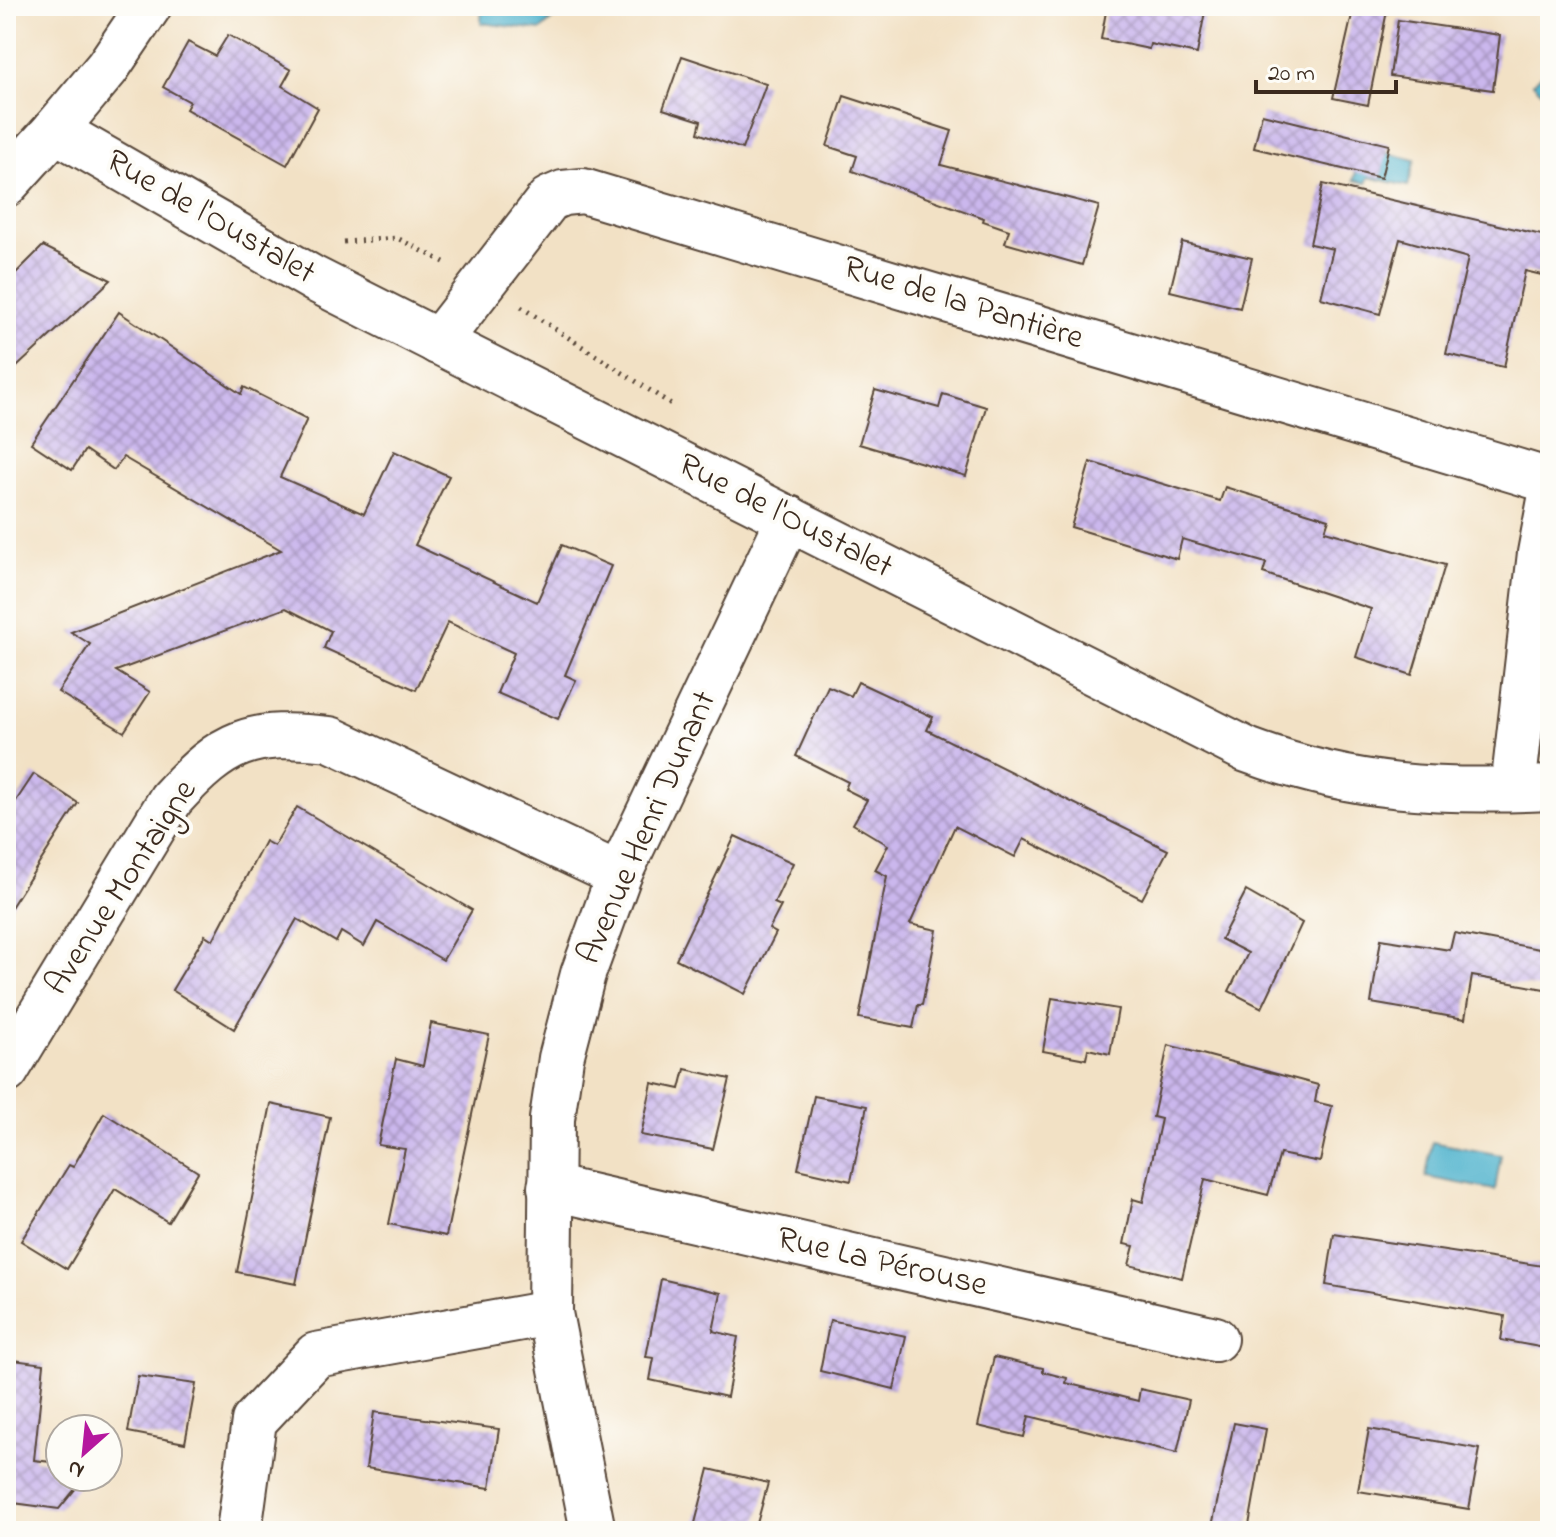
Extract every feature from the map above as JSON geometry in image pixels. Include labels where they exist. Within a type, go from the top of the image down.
[{"type":"street","points":[[6,184],[107,68],[149,6]]},
{"type":"street","name":"Rue de l'Oustalet","points":[[55,130],[314,279],[1206,731],[1283,763],[1349,781],[1393,787],[1532,788]]},
{"type":"street","name":"Rue de la Pantière","points":[[438,342],[549,199],[583,191],[1550,481]]},
{"type":"street","points":[[1532,788],[1540,553],[1550,500]]},
{"type":"street","name":"Avenue Henri Dunant","points":[[593,1531],[550,1313],[552,1119],[561,1058],[583,974],[619,875],[789,518]]},
{"type":"street","name":"Avenue Montaigne","points":[[6,1071],[171,799],[197,771],[223,751],[256,737],[287,734],[330,739],[619,875]]},
{"type":"street","name":"Rue La Pérouse","points":[[550,1187],[1215,1339]]},
{"type":"street","points":[[239,1531],[254,1421],[316,1355],[550,1313]]},
{"type":"water","points":[[482,6],[551,6],[554,18],[541,30],[481,23]]},
{"type":"water","points":[[1550,65],[1550,100],[1533,83]]},
{"type":"water","points":[[1362,147],[1415,160],[1408,186],[1369,177],[1366,183],[1354,180]]},
{"type":"water","points":[[1432,1142],[1501,1155],[1495,1190],[1426,1177]]},
{"type":"building","points":[[1107,6],[1206,6],[1197,54],[1150,44],[1149,49],[1101,39]]},
{"type":"building","points":[[1354,6],[1388,6],[1368,105],[1333,98]]},
{"type":"building","points":[[1398,20],[1500,35],[1493,90],[1390,76]]},
{"type":"building","points":[[228,35],[291,70],[282,86],[318,108],[287,165],[186,109],[190,102],[163,87],[188,42],[215,56]]},
{"type":"building","points":[[682,56],[766,84],[742,149],[698,133],[701,121],[663,109]]},
{"type":"building","points":[[844,96],[952,131],[941,165],[1099,206],[1082,265],[1005,243],[1009,230],[983,221],[984,218],[852,171],[857,156],[827,146]]},
{"type":"building","points":[[1262,114],[1389,145],[1381,178],[1254,148]]},
{"type":"building","points":[[1323,184],[1550,237],[1550,277],[1525,271],[1504,367],[1446,354],[1468,258],[1400,239],[1380,314],[1321,298],[1333,249],[1310,244]]},
{"type":"building","points":[[1182,242],[1252,258],[1240,308],[1170,291]]},
{"type":"building","points":[[43,246],[111,280],[6,377],[6,283]]},
{"type":"building","points":[[119,312],[241,394],[244,387],[307,419],[280,477],[364,514],[394,451],[449,476],[415,545],[537,602],[562,545],[611,566],[565,675],[576,680],[558,719],[497,693],[514,653],[448,622],[416,690],[324,648],[331,631],[286,608],[116,671],[150,692],[124,732],[58,692],[90,644],[71,632],[281,550],[123,457],[114,470],[85,450],[72,470],[31,443]]},
{"type":"building","points":[[875,390],[939,408],[943,394],[986,407],[966,476],[859,444]]},
{"type":"building","points":[[1090,462],[1220,501],[1225,487],[1329,519],[1325,531],[1445,565],[1412,675],[1356,657],[1371,609],[1263,573],[1266,563],[1182,539],[1177,559],[1071,527]]},
{"type":"building","points":[[858,682],[933,717],[927,730],[1168,850],[1142,899],[1024,839],[1015,857],[955,826],[910,924],[937,930],[922,1005],[918,1005],[913,1028],[859,1018],[887,876],[875,870],[888,845],[853,824],[867,800],[845,789],[848,782],[796,756],[828,686],[851,696]]},
{"type":"building","points":[[34,774],[78,803],[6,915],[6,816]]},
{"type":"building","points":[[297,807],[472,910],[443,960],[377,922],[364,946],[341,932],[336,942],[297,919],[234,1029],[172,990],[205,935],[213,940],[265,841],[274,846]]},
{"type":"building","points":[[735,836],[793,863],[774,903],[781,906],[769,929],[776,933],[745,994],[676,959]]},
{"type":"building","points":[[1246,891],[1302,923],[1262,1008],[1229,991],[1248,953],[1221,939]]},
{"type":"building","points":[[1454,933],[1550,951],[1550,990],[1472,976],[1465,1019],[1371,1003],[1381,939],[1450,950]]},
{"type":"building","points":[[1052,998],[1118,1009],[1110,1054],[1088,1049],[1086,1059],[1043,1051]]},
{"type":"building","points":[[431,1023],[489,1035],[446,1236],[389,1224],[405,1149],[378,1145],[396,1059],[423,1066]]},
{"type":"building","points":[[1168,1045],[1318,1085],[1315,1102],[1332,1106],[1320,1162],[1280,1154],[1268,1195],[1205,1179],[1182,1278],[1129,1265],[1134,1246],[1124,1244],[1133,1199],[1143,1202],[1161,1119],[1153,1117]]},
{"type":"building","points":[[685,1069],[730,1079],[713,1149],[641,1135],[652,1083],[680,1089]]},
{"type":"building","points":[[814,1096],[867,1106],[851,1181],[798,1169]]},
{"type":"building","points":[[271,1104],[330,1117],[296,1284],[237,1272]]},
{"type":"building","points":[[104,1113],[198,1172],[168,1222],[115,1189],[67,1269],[21,1241],[69,1165],[73,1167]]},
{"type":"building","points":[[1334,1234],[1550,1267],[1550,1349],[1501,1340],[1505,1316],[1326,1285]]},
{"type":"building","points":[[661,1279],[721,1293],[713,1331],[738,1337],[727,1397],[650,1380],[654,1358],[646,1357]]},
{"type":"building","points":[[830,1320],[906,1336],[894,1389],[820,1371]]},
{"type":"building","points":[[994,1357],[1043,1368],[1043,1372],[1067,1378],[1066,1383],[1138,1401],[1140,1389],[1189,1400],[1177,1453],[1029,1416],[1024,1437],[978,1426]]},
{"type":"building","points":[[6,1359],[44,1364],[34,1460],[44,1461],[44,1493],[72,1493],[59,1509],[6,1502]]},
{"type":"building","points":[[138,1376],[196,1384],[185,1443],[128,1432]]},
{"type":"building","points":[[374,1412],[499,1429],[490,1488],[366,1468]]},
{"type":"building","points":[[1234,1423],[1266,1429],[1248,1531],[1211,1531]]},
{"type":"building","points":[[1369,1429],[1480,1449],[1469,1509],[1358,1491]]},
{"type":"building","points":[[709,1469],[768,1483],[755,1531],[693,1531]]}]
